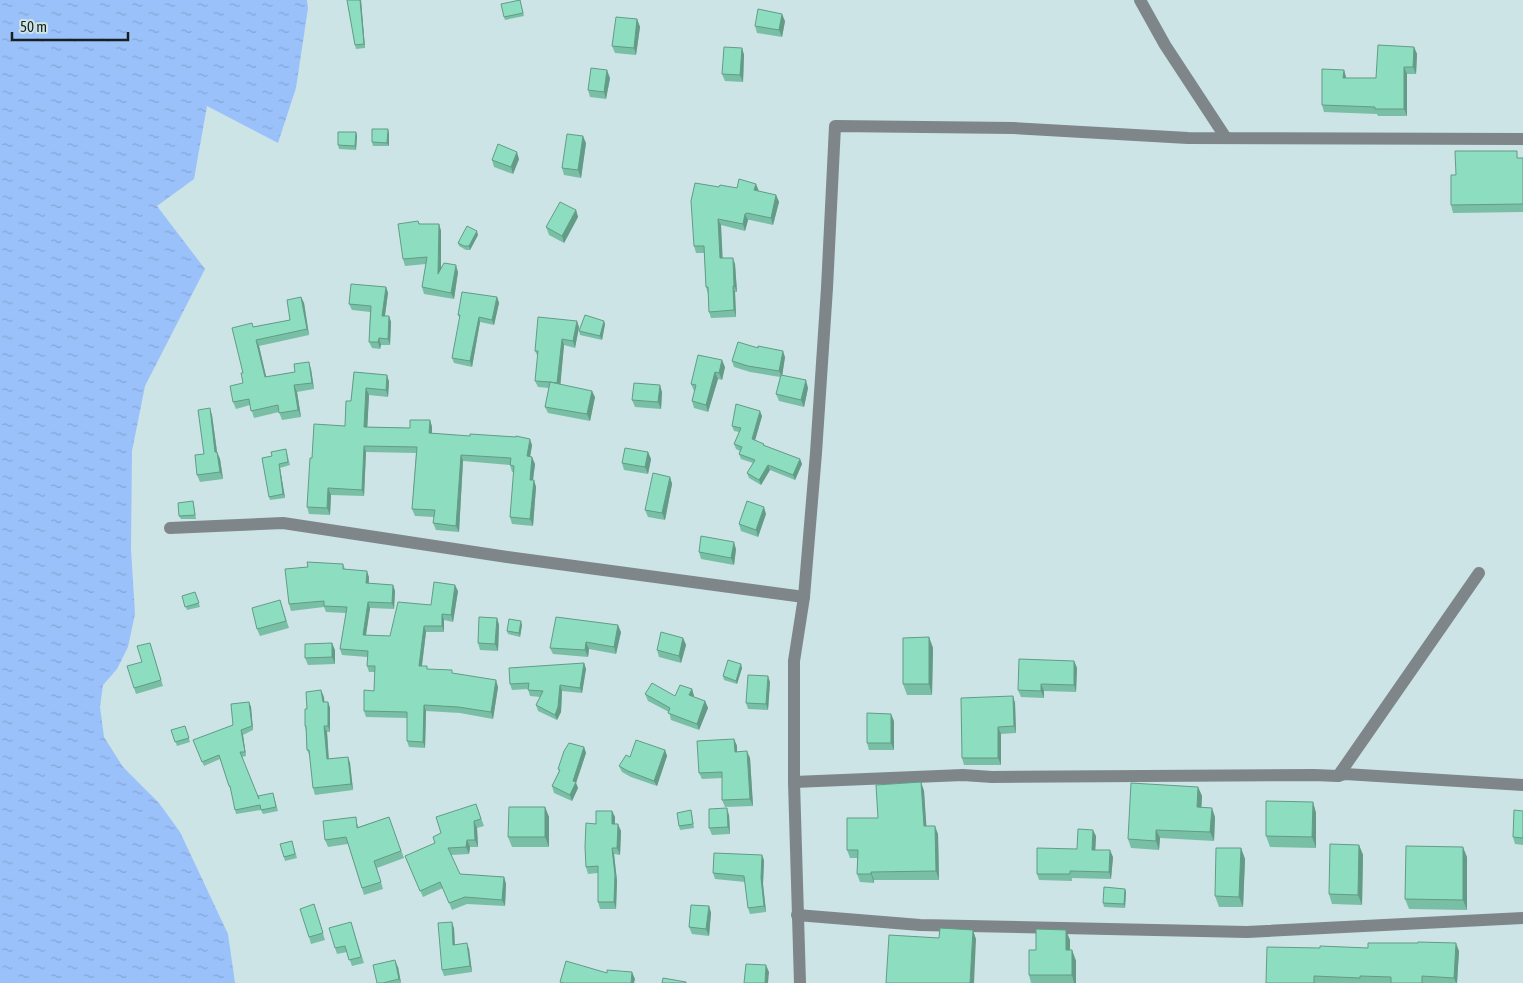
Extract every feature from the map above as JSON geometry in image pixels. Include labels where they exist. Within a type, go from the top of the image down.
[{"type":"street","points":[[1140,0],[1164,45],[1226,138]]},
{"type":"street","points":[[800,983],[794,782],[794,661],[804,597],[816,453],[835,126],[1013,128],[1188,138],[1523,139]]},
{"type":"street","points":[[170,528],[283,523],[507,557],[804,597]]},
{"type":"street","points":[[1338,776],[1479,573]]},
{"type":"street","points":[[794,782],[963,775],[992,777],[1338,776],[1345,774],[1523,785]]},
{"type":"street","points":[[797,916],[920,925],[1247,932],[1523,918]]},
{"type":"water","points":[[0,0],[307,0],[308,8],[296,88],[278,143],[207,106],[194,179],[157,206],[205,269],[145,386],[132,451],[131,549],[135,614],[128,647],[117,669],[103,685],[100,707],[104,737],[123,767],[159,803],[180,832],[228,934],[235,983],[0,983]]},
{"type":"building","points":[[347,0],[360,0],[364,44],[355,45]]},
{"type":"building","points":[[520,0],[523,13],[504,17],[501,4]]},
{"type":"building","points":[[758,9],[782,14],[779,30],[755,26]]},
{"type":"building","points":[[616,17],[637,19],[634,48],[612,46]]},
{"type":"building","points":[[1378,45],[1414,47],[1413,67],[1404,67],[1404,109],[1322,105],[1322,69],[1344,70],[1343,78],[1376,78]]},
{"type":"building","points":[[724,47],[742,48],[740,75],[722,74]]},
{"type":"building","points":[[591,68],[607,70],[604,92],[588,90]]},
{"type":"building","points":[[372,129],[388,129],[387,143],[372,142]]},
{"type":"building","points":[[338,132],[356,132],[355,146],[338,145]]},
{"type":"building","points":[[567,134],[583,136],[578,170],[562,168]]},
{"type":"building","points":[[498,144],[517,152],[511,167],[492,160]]},
{"type":"building","points":[[1455,151],[1517,151],[1517,158],[1523,158],[1523,204],[1451,205],[1451,175],[1456,175]]},
{"type":"building","points":[[739,179],[756,184],[754,190],[776,195],[771,218],[747,213],[745,214],[743,224],[718,219],[720,258],[733,258],[734,310],[709,312],[704,246],[694,246],[691,201],[695,183],[737,188]]},
{"type":"building","points":[[560,202],[576,210],[562,236],[546,227]]},
{"type":"building","points":[[418,221],[419,224],[439,224],[438,274],[444,263],[456,265],[451,293],[422,287],[427,257],[403,259],[398,224]]},
{"type":"building","points":[[467,226],[477,231],[469,246],[464,246],[458,243]]},
{"type":"building","points":[[351,284],[386,287],[382,316],[389,316],[388,339],[379,338],[378,342],[369,342],[371,306],[349,304]]},
{"type":"building","points":[[462,292],[497,297],[492,320],[479,317],[470,361],[452,358]]},
{"type":"building","points":[[301,297],[307,329],[256,340],[265,377],[295,372],[294,364],[309,362],[312,383],[294,385],[298,410],[279,413],[278,405],[251,411],[249,399],[233,402],[230,386],[243,383],[241,373],[243,373],[232,328],[252,323],[253,327],[290,320],[287,300]]},
{"type":"building","points":[[585,315],[604,321],[600,336],[579,331]]},
{"type":"building","points":[[538,317],[577,321],[573,341],[562,339],[557,383],[535,381],[538,351],[535,351]]},
{"type":"building","points":[[738,342],[758,348],[758,346],[783,351],[779,371],[748,366],[732,361]]},
{"type":"building","points":[[698,355],[722,360],[719,373],[715,372],[706,405],[692,401],[696,385],[691,384]]},
{"type":"building","points":[[354,372],[387,375],[386,390],[366,388],[364,427],[410,428],[410,420],[430,420],[429,433],[470,436],[470,434],[516,436],[530,439],[527,456],[532,457],[530,480],[534,480],[530,519],[510,517],[514,466],[510,465],[511,458],[461,455],[456,526],[433,523],[435,510],[412,509],[417,447],[364,446],[362,490],[328,488],[327,508],[307,507],[314,424],[345,426],[346,401],[351,401]]},
{"type":"building","points":[[781,375],[806,380],[801,400],[776,394]]},
{"type":"building","points":[[550,382],[592,391],[587,414],[545,407]]},
{"type":"building","points":[[634,383],[660,385],[658,402],[632,400]]},
{"type":"building","points":[[736,404],[760,411],[752,439],[800,459],[793,475],[768,465],[759,480],[747,473],[755,460],[739,454],[742,447],[734,444],[741,428],[732,426]]},
{"type":"building","points":[[210,408],[215,452],[217,452],[220,472],[197,475],[195,455],[204,454],[198,410]]},
{"type":"building","points":[[625,448],[648,452],[645,467],[622,463]]},
{"type":"building","points":[[286,449],[288,462],[279,464],[283,494],[269,497],[262,458],[272,456],[271,452]]},
{"type":"building","points":[[653,473],[670,477],[662,513],[645,510]]},
{"type":"building","points":[[193,501],[195,515],[179,516],[178,503]]},
{"type":"building","points":[[747,501],[764,507],[756,530],[739,524]]},
{"type":"building","points":[[701,536],[734,542],[731,558],[699,552]]},
{"type":"building","points":[[307,562],[343,564],[343,569],[367,571],[366,583],[393,585],[392,603],[368,602],[363,635],[390,636],[398,602],[431,605],[434,582],[455,585],[451,615],[442,614],[442,626],[424,626],[419,666],[427,666],[427,669],[452,670],[452,673],[496,680],[491,712],[458,707],[424,705],[423,742],[407,741],[407,712],[364,711],[364,690],[374,691],[375,666],[367,666],[368,651],[340,649],[347,607],[324,606],[324,601],[289,604],[285,569],[308,567]]},
{"type":"building","points":[[195,592],[199,603],[185,607],[182,596]]},
{"type":"building","points":[[280,600],[286,621],[257,629],[252,608]]},
{"type":"building","points":[[479,617],[497,618],[495,644],[478,643]]},
{"type":"building","points":[[556,617],[618,625],[614,647],[586,642],[585,650],[550,648]]},
{"type":"building","points":[[509,619],[521,621],[519,633],[507,631]]},
{"type":"building","points":[[661,632],[683,638],[679,656],[657,650]]},
{"type":"building","points":[[929,637],[929,684],[903,684],[903,638]]},
{"type":"building","points":[[150,643],[161,680],[134,688],[127,666],[142,662],[137,646]]},
{"type":"building","points":[[332,643],[332,657],[305,658],[305,644]]},
{"type":"building","points":[[1019,659],[1074,661],[1074,685],[1041,684],[1041,691],[1018,690]]},
{"type":"building","points":[[728,660],[741,664],[736,681],[723,676]]},
{"type":"building","points":[[584,663],[580,688],[560,685],[558,707],[555,715],[536,705],[543,691],[528,690],[529,683],[510,684],[509,668]]},
{"type":"building","points":[[748,675],[768,676],[766,704],[746,703]]},
{"type":"building","points":[[652,683],[675,696],[680,685],[692,689],[689,695],[705,701],[697,724],[668,713],[670,708],[645,694]]},
{"type":"building","points":[[321,690],[323,702],[328,702],[328,726],[324,726],[327,759],[348,757],[351,784],[313,788],[305,726],[306,692]]},
{"type":"building","points":[[1013,696],[1014,726],[998,727],[998,758],[962,758],[961,698]]},
{"type":"building","points":[[249,702],[252,726],[241,730],[245,752],[240,752],[259,799],[258,796],[273,793],[276,807],[261,810],[260,805],[235,810],[230,786],[219,755],[202,762],[193,740],[233,725],[231,704]]},
{"type":"building","points":[[867,713],[891,714],[891,743],[867,743]]},
{"type":"building","points":[[185,726],[189,738],[175,742],[171,730]]},
{"type":"building","points":[[734,739],[735,752],[747,751],[750,799],[722,800],[722,772],[699,773],[697,741]]},
{"type":"building","points":[[636,740],[665,750],[654,781],[619,766],[626,755],[630,757]]},
{"type":"building","points":[[569,743],[584,747],[573,781],[576,782],[570,795],[552,786],[560,770],[558,769],[564,751]]},
{"type":"building","points":[[921,782],[924,826],[935,826],[936,871],[857,874],[858,850],[847,850],[847,818],[878,818],[876,785]]},
{"type":"building","points":[[1131,783],[1198,787],[1197,807],[1212,808],[1210,832],[1156,830],[1156,841],[1128,839]]},
{"type":"building","points":[[1266,801],[1313,802],[1312,837],[1266,836]]},
{"type":"building","points":[[476,804],[481,819],[474,821],[475,840],[467,840],[466,847],[448,848],[460,874],[504,877],[502,900],[465,897],[449,903],[440,882],[420,891],[405,856],[435,843],[433,837],[441,833],[436,817]]},
{"type":"building","points":[[509,807],[545,807],[545,837],[508,837]]},
{"type":"building","points":[[727,808],[728,827],[709,828],[709,809]]},
{"type":"building","points":[[691,810],[693,824],[679,826],[677,813]]},
{"type":"building","points":[[1514,810],[1523,811],[1523,838],[1513,837]]},
{"type":"building","points":[[596,811],[612,811],[612,824],[618,824],[617,848],[612,848],[615,875],[614,902],[598,902],[598,866],[586,867],[586,823],[596,824]]},
{"type":"building","points":[[356,817],[357,828],[389,817],[401,851],[374,861],[381,882],[362,888],[346,837],[325,840],[323,821]]},
{"type":"building","points":[[1078,829],[1093,830],[1092,850],[1110,850],[1109,872],[1070,871],[1070,874],[1037,874],[1037,848],[1077,849]]},
{"type":"building","points":[[292,841],[295,854],[284,857],[280,844]]},
{"type":"building","points":[[1330,844],[1359,845],[1358,895],[1329,894]]},
{"type":"building","points":[[1406,846],[1463,847],[1463,900],[1405,899]]},
{"type":"building","points":[[1216,848],[1241,848],[1239,897],[1215,896]]},
{"type":"building","points":[[714,853],[762,855],[761,878],[764,906],[748,908],[744,876],[713,873]]},
{"type":"building","points":[[1104,887],[1125,889],[1124,904],[1103,903]]},
{"type":"building","points":[[314,904],[323,933],[309,937],[300,909]]},
{"type":"building","points":[[691,905],[709,906],[706,929],[689,927]]},
{"type":"building","points":[[351,922],[361,957],[349,960],[345,946],[335,948],[329,928]]},
{"type":"building","points":[[452,922],[453,945],[467,943],[470,966],[442,970],[438,923]]},
{"type":"building","points":[[940,928],[973,930],[970,983],[886,983],[889,935],[939,938]]},
{"type":"building","points":[[1036,929],[1066,930],[1066,950],[1072,950],[1072,975],[1029,975],[1029,950],[1036,950]]},
{"type":"building","points":[[1368,943],[1456,943],[1454,978],[1422,976],[1422,983],[1391,983],[1391,977],[1314,976],[1314,983],[1266,983],[1267,947],[1320,948],[1320,946],[1368,948]]},
{"type":"building","points":[[395,960],[399,979],[377,983],[373,965]]},
{"type":"building","points":[[566,961],[607,973],[607,970],[632,972],[631,983],[560,982]]},
{"type":"building","points":[[746,964],[766,965],[765,983],[744,983]]},
{"type":"building","points":[[663,978],[686,982],[686,983],[662,983]]}]
